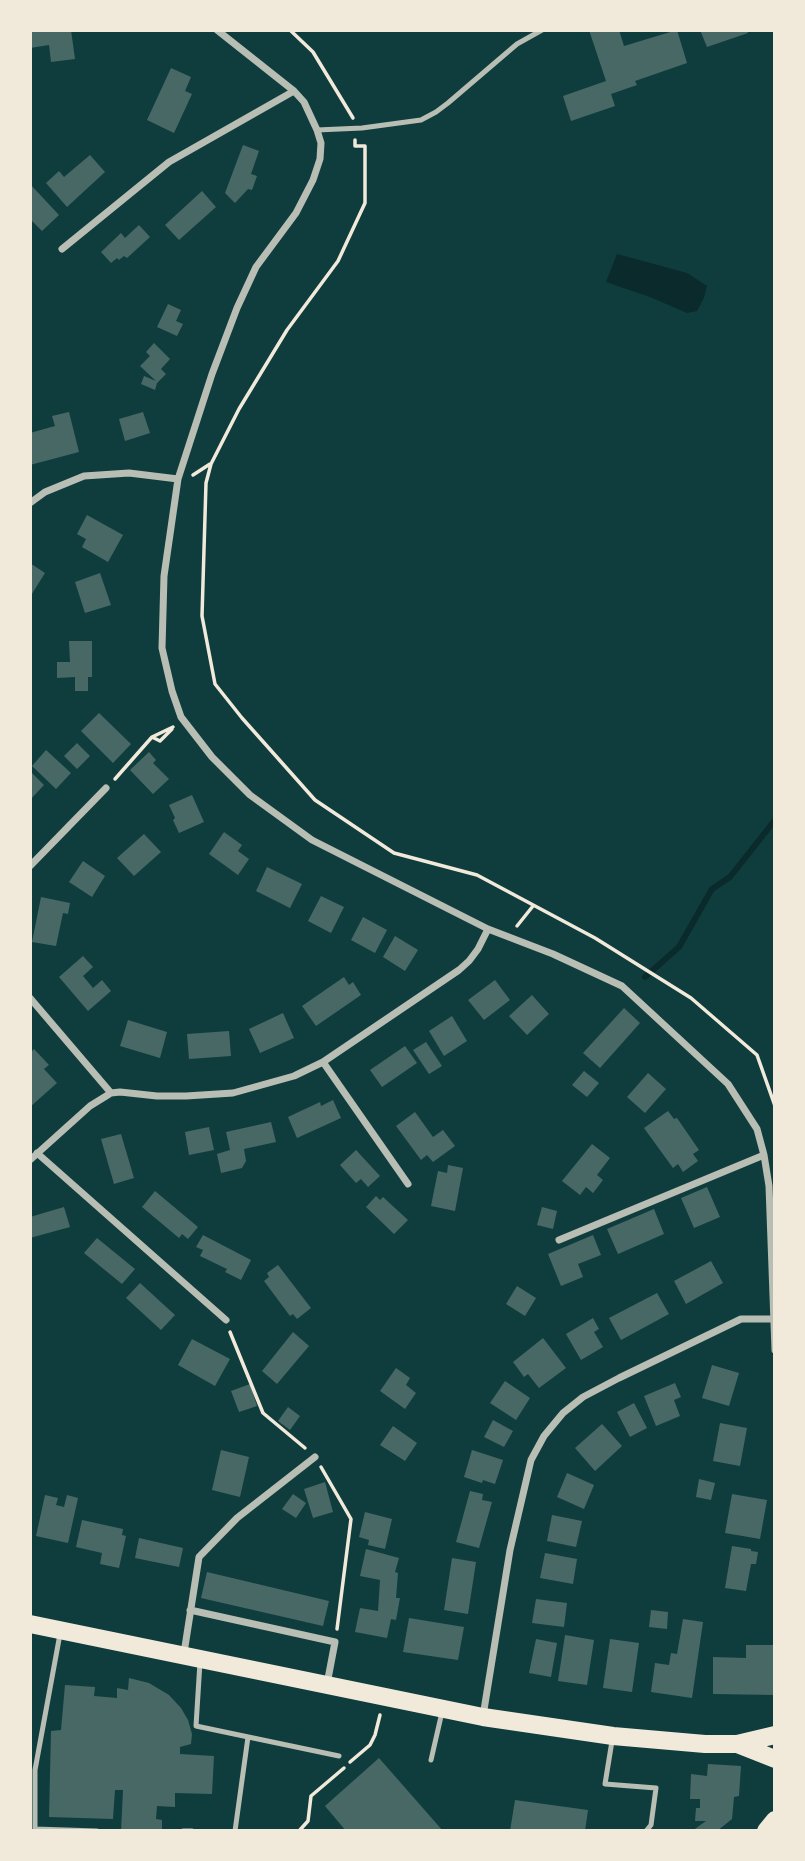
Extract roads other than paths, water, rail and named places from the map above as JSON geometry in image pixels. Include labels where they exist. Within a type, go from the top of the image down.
[{"type":"main road","points":[[30,1624],[483,1717],[613,1736],[705,1744],[737,1744],[775,1735]]},
{"type":"main road","points":[[737,1744],[775,1759]]},
{"type":"main road","points":[[766,1831],[775,1820]]},
{"type":"street","points":[[217,30],[294,91],[304,102],[321,143],[320,159],[313,180],[296,213],[256,267],[237,308],[212,374],[178,479],[164,576],[162,648],[181,717],[212,757],[250,795],[312,839],[488,929],[553,954],[622,986],[728,1084],[757,1129],[764,1155],[769,1186],[775,1350]]},
{"type":"street","points":[[62,249],[169,162],[294,91]]},
{"type":"street","points":[[30,503],[45,492],[84,476],[129,472],[178,479]]},
{"type":"street","points":[[30,866],[106,788]]},
{"type":"street","points":[[30,1160],[90,1106],[111,1093],[186,1096],[233,1093],[294,1076],[323,1062],[459,970],[478,949],[488,929]]},
{"type":"street","points":[[30,999],[111,1093]]},
{"type":"street","points":[[323,1062],[408,1185]]},
{"type":"street","points":[[37,1153],[226,1320]]},
{"type":"street","points":[[559,1240],[764,1155]]},
{"type":"street","points":[[483,1717],[510,1550],[531,1460],[544,1436],[563,1413],[583,1397],[619,1378],[741,1319],[773,1319]]},
{"type":"street","points":[[192,1657],[190,1610],[200,1557],[237,1518],[315,1457]]},
{"type":"street","points":[[190,1610],[335,1642],[327,1685]]},
{"type":"lane","points":[[317,130],[421,120],[436,112],[517,44],[542,30]]},
{"type":"lane","points":[[60,1630],[36,1770],[35,1829],[97,1831]]},
{"type":"lane","points":[[192,1657],[197,1726],[339,1756]]},
{"type":"lane","points":[[431,1760],[442,1709]]},
{"type":"lane","points":[[613,1736],[606,1784],[656,1788],[651,1825],[646,1831]]},
{"type":"lane","points":[[235,1831],[248,1737]]},
{"type":"lane","points":[[183,1831],[192,1831]]},
{"type":"water","points":[[617,254],[687,273],[707,286],[697,311],[687,313],[606,282]]},
{"type":"waterway","points":[[645,977],[679,947],[712,889],[730,877],[775,820]]}]
